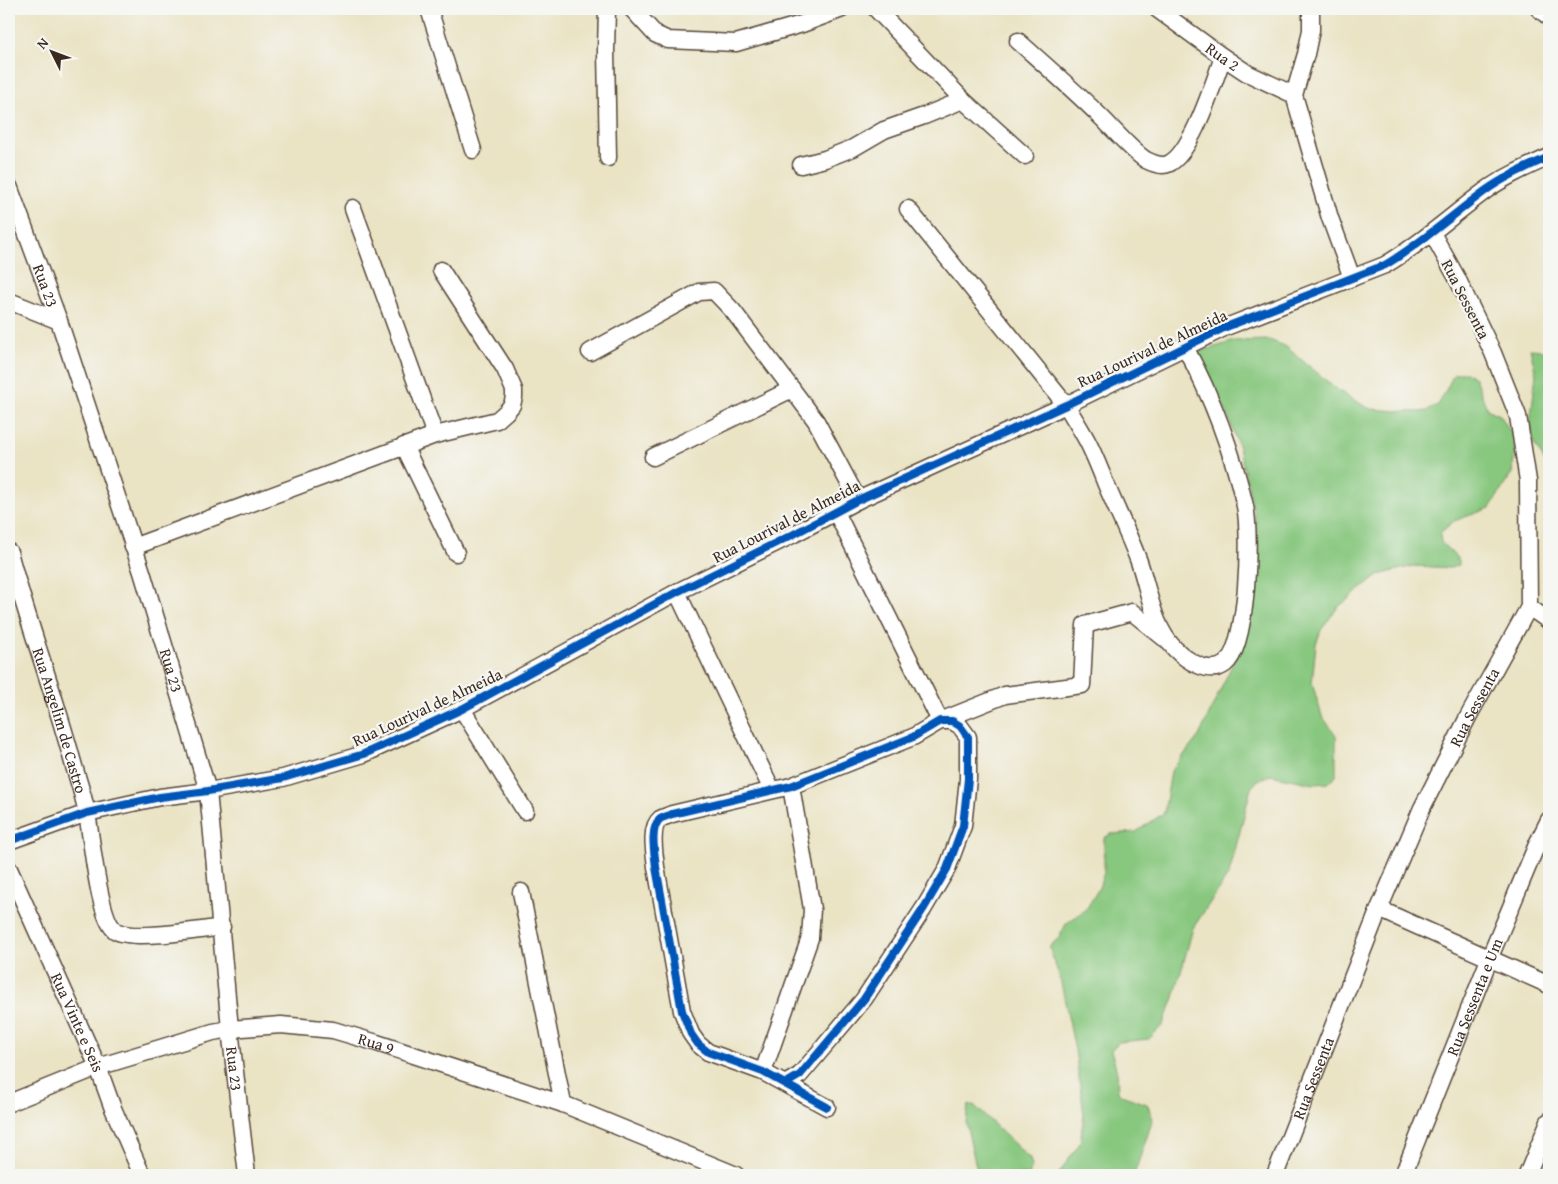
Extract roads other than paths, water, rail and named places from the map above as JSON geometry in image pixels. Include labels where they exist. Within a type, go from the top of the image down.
[{"type":"street","points":[[429,9],[473,150]]},
{"type":"street","points":[[607,9],[608,158]]},
{"type":"street","points":[[632,9],[655,34],[668,40],[736,43],[802,24],[842,9]]},
{"type":"street","points":[[876,9],[963,100],[1025,156]]},
{"type":"street","name":"Rua 2","points":[[1157,9],[1247,73],[1294,95]]},
{"type":"street","points":[[1311,9],[1311,30],[1294,95],[1330,218],[1352,278]]},
{"type":"street","points":[[1540,9],[1549,17]]},
{"type":"street","points":[[1018,40],[1145,159],[1158,165],[1167,164],[1175,159],[1189,140],[1203,112],[1223,57]]},
{"type":"street","points":[[801,165],[824,160],[853,148],[884,130],[963,100]]},
{"type":"street","name":"Rua Lourival de Almeida","points":[[9,841],[87,813],[160,797],[283,778],[364,754],[462,709],[677,592],[858,500],[1066,405],[1226,327],[1385,265],[1407,252],[1486,190],[1549,157]]},
{"type":"street","name":"Rua 23","points":[[9,186],[59,321],[133,546],[208,791],[230,1029],[246,1175]]},
{"type":"street","points":[[353,208],[435,435]]},
{"type":"street","points":[[908,210],[1066,405],[1086,438],[1138,560],[1164,637],[1167,640]]},
{"type":"street","name":"Rua Sessenta","points":[[1274,1175],[1379,909],[1422,808],[1468,717],[1529,607],[1528,481],[1518,416],[1493,353],[1457,278],[1432,233]]},
{"type":"street","points":[[133,546],[435,435],[497,420],[512,405],[514,390],[505,369],[441,270]]},
{"type":"street","points":[[590,352],[699,292],[714,291],[733,312],[816,420],[858,500]]},
{"type":"street","points":[[9,301],[59,321]]},
{"type":"street","points":[[827,1107],[763,1072],[708,1052],[690,1034],[682,1011],[653,843],[655,831],[661,819],[672,814],[790,786],[906,740],[940,721],[1005,694],[1082,685],[1085,625],[1132,612],[1184,656],[1203,667],[1216,669],[1225,664],[1231,657],[1238,635],[1247,583],[1248,540],[1245,508],[1212,401],[1185,347]]},
{"type":"street","points":[[653,457],[792,388]]},
{"type":"street","points":[[404,446],[456,553]]},
{"type":"street","points":[[836,512],[940,721]]},
{"type":"street","name":"Rua Angelim de Castro","points":[[9,552],[12,578],[58,708],[87,813],[104,912],[110,925],[114,930],[126,934],[151,935],[222,927]]},
{"type":"street","points":[[677,592],[772,790]]},
{"type":"street","points":[[1529,607],[1549,620]]},
{"type":"street","points":[[462,709],[525,811]]},
{"type":"street","points":[[785,1084],[800,1075],[864,999],[948,869],[963,826],[968,780],[969,746],[968,737],[960,726],[952,721],[940,721]]},
{"type":"street","points":[[763,1072],[810,938],[812,909],[790,786]]},
{"type":"street","name":"Rua Sessenta e Um","points":[[1403,1175],[1490,957],[1549,820]]},
{"type":"street","name":"Rua Vinte e Seis","points":[[9,869],[98,1066],[112,1106],[142,1175]]},
{"type":"street","points":[[521,892],[563,1104]]},
{"type":"street","points":[[1379,909],[1549,985]]},
{"type":"street","name":"Rua 9","points":[[9,1103],[98,1066],[213,1032],[281,1025],[333,1030],[563,1104],[736,1175]]},
{"type":"street","points":[[1527,1175],[1549,1121]]}]
